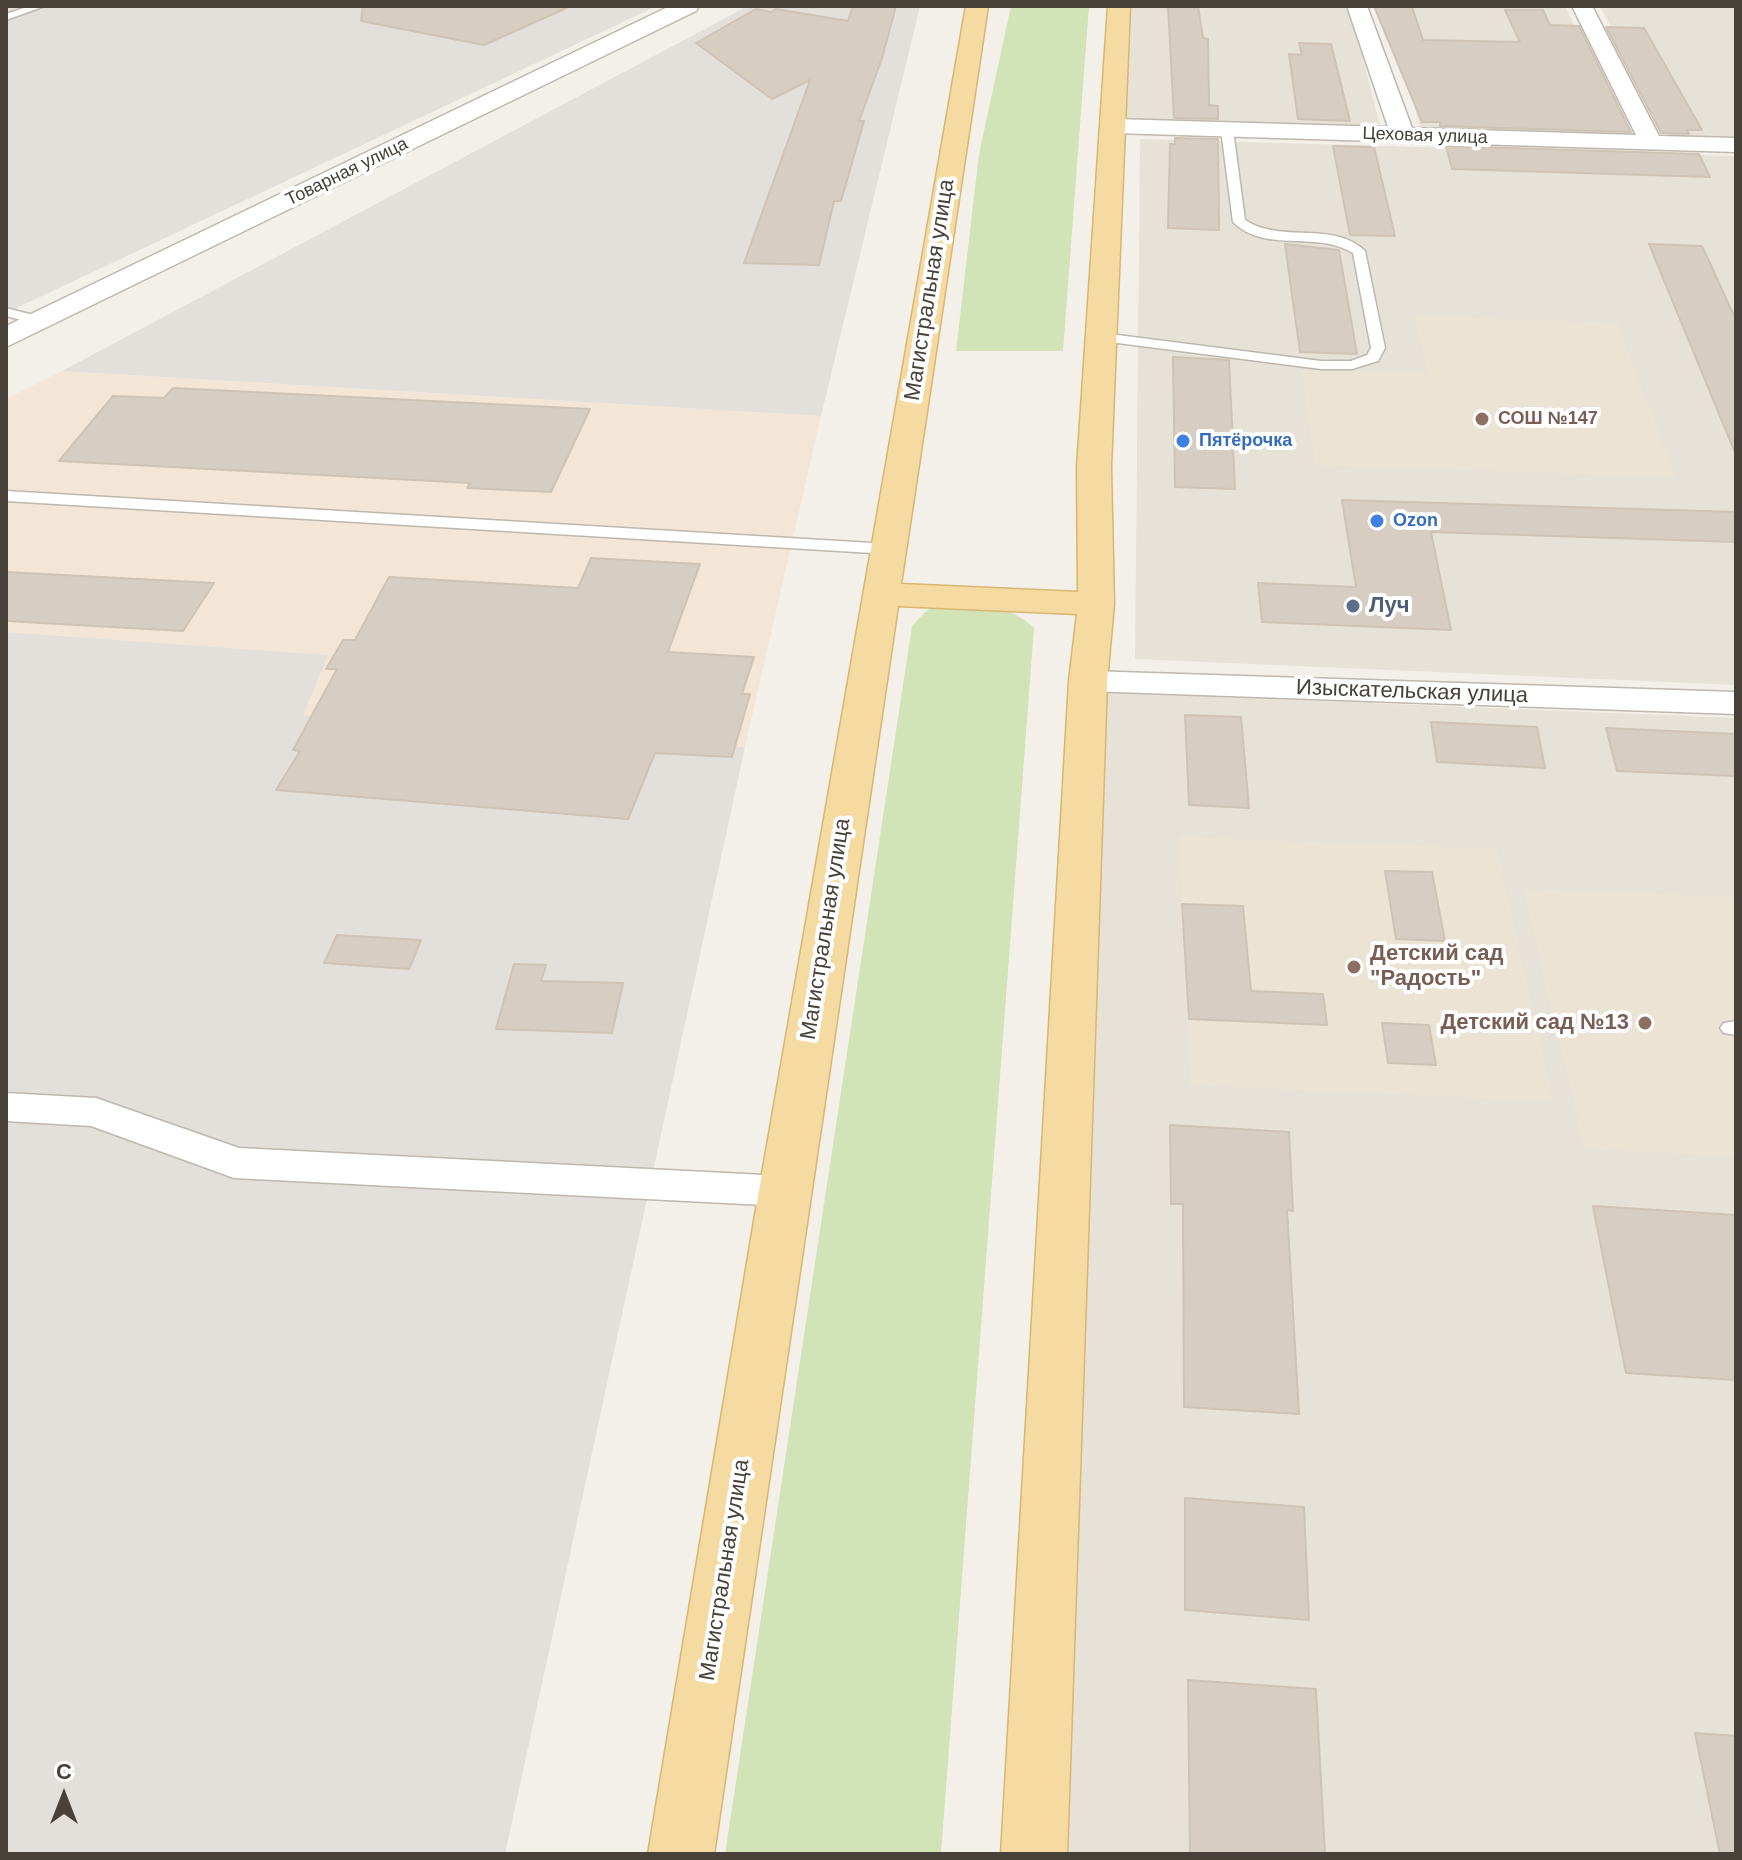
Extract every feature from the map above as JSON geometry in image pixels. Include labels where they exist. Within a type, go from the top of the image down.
[{"type":"main road","name":"Магистральная улица","points":[[681,1854],[784,1191],[977,6]]},
{"type":"main road","points":[[1034,1854],[1088,681],[1096,604],[1094,467],[1119,6]]},
{"type":"main road","points":[[884,572],[1096,604]]},
{"type":"street","name":"Товарная улица","points":[[6,338],[688,6]]},
{"type":"street","points":[[1357,6],[1403,136]]},
{"type":"street","points":[[1582,6],[1651,142]]},
{"type":"street","name":"Цеховая улица","points":[[1114,126],[1736,145]]},
{"type":"street","name":"Изыскательская улица","points":[[1088,681],[1736,703]]},
{"type":"street","points":[[6,1107],[96,1112],[234,1163],[784,1191]]},
{"type":"lane","points":[[9,17],[40,6]]},
{"type":"lane","points":[[1102,337],[1321,365],[1352,365],[1373,358],[1378,348],[1359,251],[1337,241],[1269,236],[1239,222],[1227,130]]},
{"type":"lane","points":[[6,312],[40,321]]},
{"type":"lane","points":[[6,496],[884,572]]},
{"type":"shaded area","points":[[6,6],[657,6],[6,313]]},
{"type":"shaded area","points":[[748,6],[920,6],[821,416],[62,371]]},
{"type":"shaded area","points":[[1129,6],[1350,6],[1381,130],[1124,120]]},
{"type":"shaded area","points":[[1387,6],[1565,6],[1627,135],[1421,131]]},
{"type":"shaded area","points":[[1600,6],[1736,6],[1736,138],[1668,136]]},
{"type":"shaded area","points":[[1140,139],[1736,156],[1736,685],[1135,659]]},
{"type":"shaded area","name":"СОШ №147","points":[[1415,316],[1617,323],[1676,477],[1315,465],[1302,370],[1428,374]]},
{"type":"shaded area","points":[[62,371],[821,416],[745,747],[302,715],[327,655],[6,632],[6,399]]},
{"type":"shaded area","points":[[6,632],[328,655],[303,715],[745,747],[505,1854],[6,1854]]},
{"type":"shaded area","points":[[1098,692],[1736,718],[1736,1854],[1060,1854]]},
{"type":"shaded area","name":"Детский сад \"Радость\"","points":[[1179,837],[1497,849],[1553,1101],[1190,1085]]},
{"type":"shaded area","name":"Детский сад №13","points":[[1523,889],[1736,897],[1736,1156],[1585,1149]]},
{"type":"green space","points":[[1011,6],[1089,6],[1063,351],[956,351],[979,154]]},
{"type":"green space","points":[[951,604],[1006,611],[1034,628],[941,1854],[725,1854],[912,626],[927,610]]},
{"type":"building","points":[[363,6],[571,6],[484,45],[361,21]]},
{"type":"building","points":[[853,6],[896,6],[882,58],[859,121],[864,121],[841,201],[834,201],[819,265],[744,263],[810,80],[772,99],[696,43],[756,9],[771,12],[776,9],[848,21]]},
{"type":"building","points":[[1168,6],[1198,6],[1203,38],[1208,39],[1209,105],[1218,106],[1218,119],[1174,118]]},
{"type":"building","points":[[1374,6],[1412,7],[1423,40],[1520,42],[1505,10],[1543,10],[1550,25],[1579,26],[1631,132],[1440,126],[1440,122],[1422,122]]},
{"type":"building","points":[[1606,27],[1644,28],[1702,130],[1687,130],[1689,134],[1661,133]]},
{"type":"building","points":[[1299,43],[1331,44],[1350,121],[1298,119],[1289,54],[1302,55]]},
{"type":"building","points":[[1175,138],[1218,139],[1219,230],[1168,228],[1170,144],[1175,144]]},
{"type":"building","points":[[1333,146],[1374,147],[1395,236],[1350,235]]},
{"type":"building","points":[[1446,146],[1699,154],[1710,177],[1452,169]]},
{"type":"building","points":[[1285,244],[1339,250],[1357,354],[1300,352]]},
{"type":"building","points":[[1649,244],[1702,246],[1736,320],[1736,455]]},
{"type":"building","points":[[1173,357],[1229,360],[1235,489],[1175,487]]},
{"type":"building","points":[[173,388],[590,409],[551,492],[467,488],[470,483],[59,461],[113,396],[164,398]]},
{"type":"building","points":[[1342,500],[1736,512],[1736,542],[1431,532],[1451,630],[1262,622],[1258,583],[1356,587]]},
{"type":"building","points":[[591,558],[700,564],[668,652],[754,657],[742,694],[750,694],[732,757],[655,753],[628,819],[276,790],[300,751],[293,750],[337,669],[326,669],[343,640],[355,640],[389,577],[578,588]]},
{"type":"building","points":[[6,572],[214,583],[183,631],[6,621]]},
{"type":"building","points":[[1185,715],[1241,717],[1249,808],[1189,805]]},
{"type":"building","points":[[1431,722],[1537,727],[1545,768],[1437,762]]},
{"type":"building","points":[[1606,728],[1736,734],[1736,776],[1617,771]]},
{"type":"building","points":[[1385,871],[1432,872],[1445,941],[1396,939]]},
{"type":"building","points":[[1182,904],[1243,906],[1251,991],[1323,994],[1327,1025],[1189,1019]]},
{"type":"building","points":[[337,935],[421,940],[409,969],[324,963]]},
{"type":"building","points":[[514,964],[546,965],[541,981],[623,983],[612,1033],[496,1029]]},
{"type":"building","points":[[1382,1023],[1429,1025],[1436,1065],[1388,1063]]},
{"type":"building","points":[[1170,1125],[1289,1132],[1293,1211],[1287,1210],[1299,1414],[1184,1407],[1183,1204],[1171,1204]]},
{"type":"building","points":[[1593,1206],[1736,1215],[1736,1380],[1626,1373]]},
{"type":"building","points":[[1185,1498],[1304,1507],[1309,1620],[1185,1610]]},
{"type":"building","points":[[1188,1680],[1316,1689],[1325,1854],[1190,1854]]},
{"type":"building","points":[[1695,1733],[1736,1736],[1736,1854],[1720,1854]]},
{"type":"place","name":"СОШ №147","points":[[1482,419]]},
{"type":"place","name":"Пятёрочка","points":[[1183,441]]},
{"type":"place","name":"Ozon","points":[[1377,521]]},
{"type":"place","name":"Луч","points":[[1353,606]]},
{"type":"place","name":"Детский сад \"Радость\"","points":[[1354,967]]},
{"type":"place","name":"Детский сад №13","points":[[1645,1023]]}]
